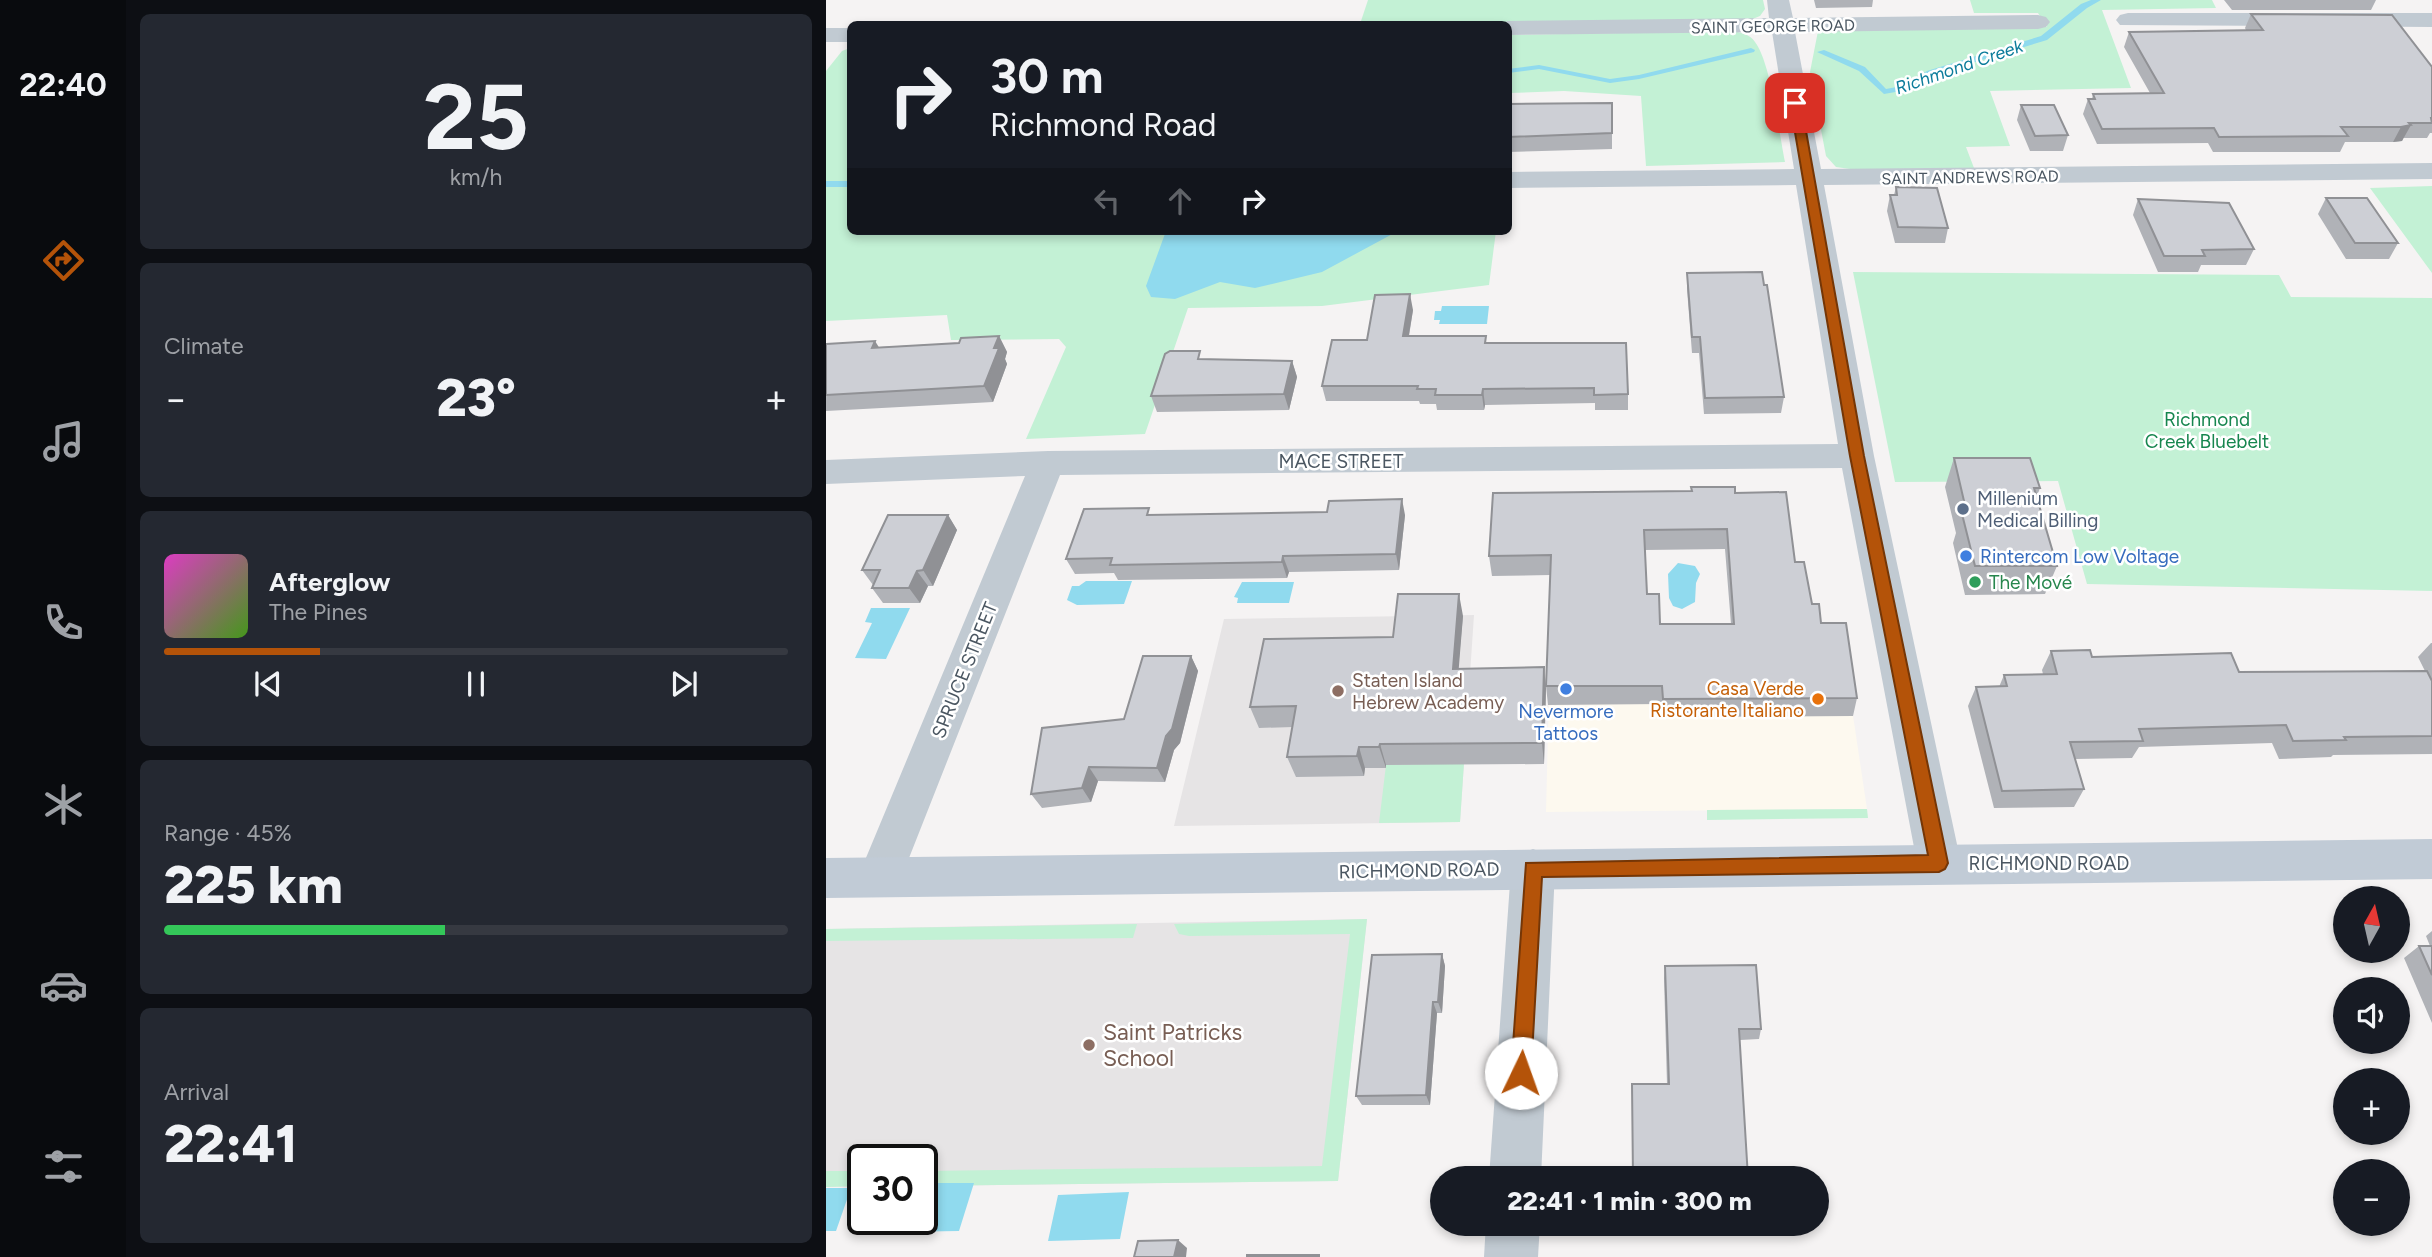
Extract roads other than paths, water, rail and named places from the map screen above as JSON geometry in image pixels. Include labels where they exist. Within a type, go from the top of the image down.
[{"type":"street","points":[[2405,0],[2429,24]]},
{"type":"street","points":[[1780,13],[1857,456],[1939,863]]},
{"type":"street","name":"SAINT GEORGE ROAD","points":[[1512,28],[1780,13],[2038,22]]},
{"type":"street","points":[[2128,20],[2429,24]]},
{"type":"street","points":[[826,35],[847,34]]},
{"type":"street","name":"SAINT ANDREWS ROAD","points":[[1512,180],[1808,180],[2432,172]]},
{"type":"street","name":"MACE STREET","points":[[826,472],[1048,463],[1857,456]]},
{"type":"street","name":"SPRUCE STREET","points":[[880,877],[1048,463]]},
{"type":"street","name":"RICHMOND ROAD","points":[[826,878],[2432,859]]},
{"type":"street","points":[[1516,1166],[1533,869]]},
{"type":"street","points":[[1511,1257],[1512,1236]]},
{"type":"water","points":[[1165,235],[1391,235],[1322,272],[1255,288],[1220,282],[1175,299],[1151,297],[1146,286]]},
{"type":"water","points":[[1442,306],[1489,306],[1487,324],[1439,324],[1440,320],[1434,320],[1435,311],[1441,311]]},
{"type":"water","points":[[1678,563],[1695,566],[1700,574],[1696,583],[1695,602],[1682,609],[1673,606],[1669,598],[1668,574]]},
{"type":"water","points":[[1086,581],[1132,581],[1124,604],[1077,605],[1067,600],[1072,586],[1079,586]]},
{"type":"water","points":[[1242,582],[1294,582],[1289,603],[1237,603],[1238,598],[1234,597]]},
{"type":"water","points":[[871,608],[910,608],[886,659],[855,658],[872,623],[865,622]]},
{"type":"water","points":[[938,1183],[974,1183],[959,1231],[938,1231]]},
{"type":"water","points":[[826,1188],[847,1188],[847,1199],[836,1231],[826,1231]]},
{"type":"water","points":[[1129,1192],[1120,1239],[1048,1241],[1058,1195]]},
{"type":"waterway","name":"Richmond Creek","points":[[1821,52],[1862,69],[1884,92],[1904,88],[1930,73],[2044,38],[2084,6],[2097,0]]},
{"type":"waterway","name":"Richmond Creek","points":[[1512,70],[1539,67],[1610,81],[1639,77],[1751,50]]},
{"type":"waterway","name":"Richmond Creek","points":[[826,184],[847,184]]},
{"type":"place","name":"Millenium Medical Billing","points":[[1963,509]]},
{"type":"place","name":"Rintercom Low Voltage","points":[[1966,556]]},
{"type":"place","name":"The Mové","points":[[1975,582]]},
{"type":"place","name":"Nevermore Tattoos","points":[[1566,689]]},
{"type":"place","name":"Staten Island Hebrew Academy","points":[[1338,691]]},
{"type":"place","name":"Casa Verde Ristorante Italiano","points":[[1818,699]]},
{"type":"place","name":"Saint Patricks School","points":[[1089,1045]]},
{"type":"park label","name":"Richmond Creek Bluebelt","points":[[2207,430]]}]
